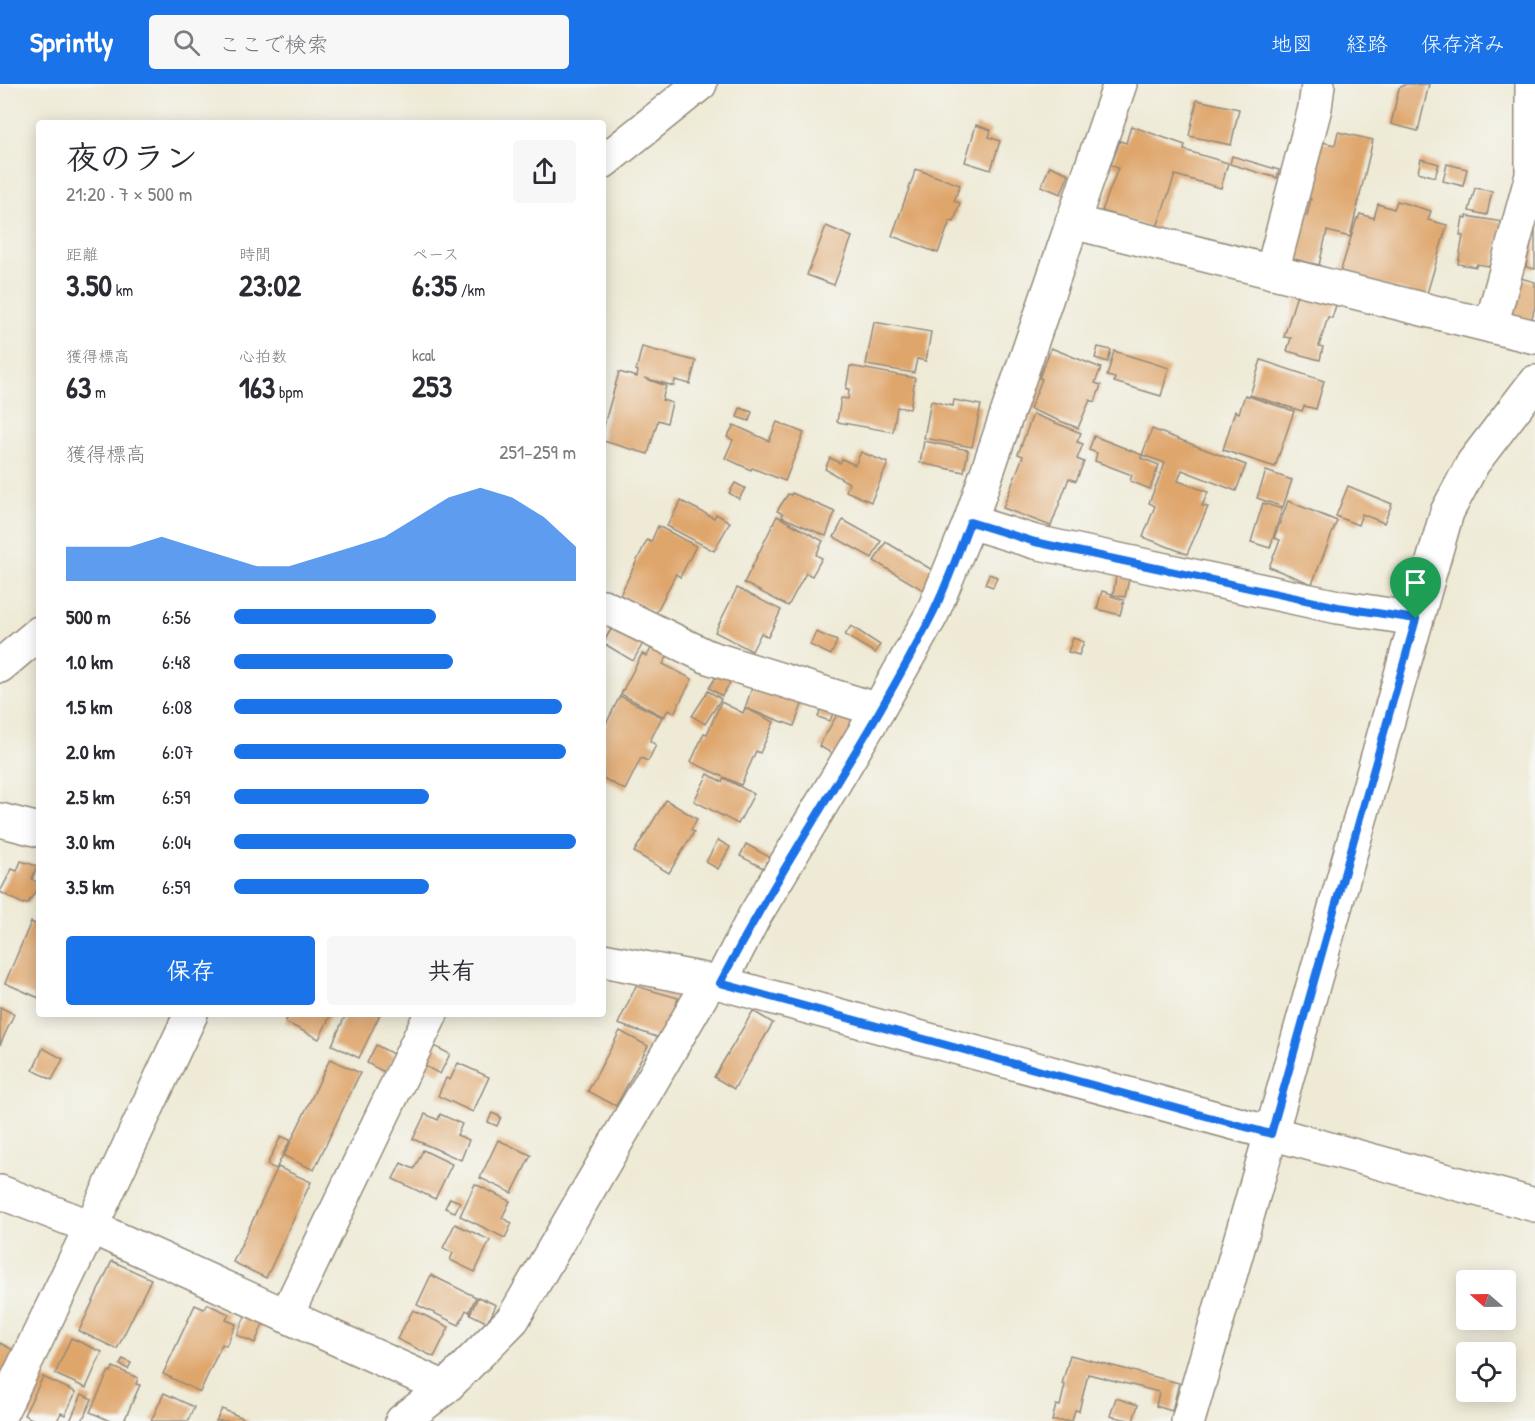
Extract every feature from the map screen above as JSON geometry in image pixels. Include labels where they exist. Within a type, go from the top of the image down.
[{"type":"street","points":[[606,160],[700,84]]},
{"type":"street","points":[[402,1421],[445,1388],[513,1319],[878,710],[932,614],[970,522],[1120,84]]},
{"type":"street","points":[[1272,272],[1315,108],[1316,84]]},
{"type":"street","points":[[1491,326],[1532,175],[1532,84]]},
{"type":"street","points":[[1072,222],[1535,337]]},
{"type":"street","points":[[1188,1421],[1447,512],[1473,463],[1535,382]]},
{"type":"street","points":[[970,522],[1047,544],[1338,607],[1416,619]]},
{"type":"street","points":[[606,607],[708,657],[878,710]]},
{"type":"street","points":[[0,666],[36,636]]},
{"type":"street","points":[[0,820],[36,829]]},
{"type":"street","points":[[606,961],[715,982],[1535,1205]]},
{"type":"street","points":[[0,1415],[190,1017]]},
{"type":"street","points":[[286,1316],[430,1017]]},
{"type":"street","points":[[0,1192],[91,1227],[445,1388]]},
{"type":"building","points":[[1406,84],[1429,84],[1418,131],[1391,124],[1399,88]]},
{"type":"building","points":[[1197,100],[1239,109],[1231,145],[1189,136]]},
{"type":"building","points":[[976,125],[991,130],[989,137],[1000,141],[991,170],[965,162]]},
{"type":"building","points":[[1131,126],[1185,145],[1184,150],[1228,163],[1221,188],[1175,175],[1156,230],[1102,211],[1118,168],[1111,165],[1120,141],[1126,143]]},
{"type":"building","points":[[1338,132],[1373,140],[1350,237],[1327,231],[1319,265],[1287,257],[1298,214],[1307,216],[1311,199],[1304,198],[1318,141],[1335,145]]},
{"type":"building","points":[[1232,156],[1279,170],[1277,178],[1230,164]]},
{"type":"building","points":[[1421,159],[1439,164],[1435,177],[1418,172]]},
{"type":"building","points":[[1447,164],[1467,169],[1463,186],[1443,181]]},
{"type":"building","points":[[1050,166],[1069,174],[1061,194],[1041,186]]},
{"type":"building","points":[[916,169],[960,185],[954,201],[960,203],[954,222],[950,221],[938,253],[892,236]]},
{"type":"building","points":[[1475,188],[1492,191],[1487,215],[1469,211]]},
{"type":"building","points":[[1397,201],[1431,211],[1428,220],[1447,225],[1426,297],[1340,273],[1360,214],[1374,218],[1378,204],[1394,209]]},
{"type":"building","points":[[1467,216],[1503,222],[1494,267],[1458,264],[1463,236],[1460,235],[1463,217],[1467,218]]},
{"type":"building","points":[[1535,218],[1535,269],[1526,267]]},
{"type":"building","points":[[826,226],[852,237],[834,285],[807,275]]},
{"type":"building","points":[[1517,277],[1535,282],[1535,307],[1531,321],[1507,315]]},
{"type":"building","points":[[1298,291],[1337,302],[1332,318],[1328,317],[1319,346],[1323,347],[1320,360],[1287,351],[1291,338],[1284,337]]},
{"type":"building","points":[[874,322],[931,332],[926,361],[917,359],[914,373],[866,365]]},
{"type":"building","points":[[642,347],[696,361],[690,384],[675,380],[674,386],[644,378],[666,386],[662,400],[672,403],[667,423],[658,420],[648,454],[606,442],[606,418],[619,372],[637,377],[638,371],[636,370]]},
{"type":"building","points":[[1098,347],[1111,350],[1108,362],[1095,358]]},
{"type":"building","points":[[1051,348],[1101,368],[1095,383],[1101,385],[1095,402],[1090,400],[1078,428],[1030,409]]},
{"type":"building","points":[[1114,351],[1169,368],[1161,396],[1114,382],[1115,378],[1107,376]]},
{"type":"building","points":[[1261,360],[1324,381],[1316,409],[1304,406],[1302,411],[1250,395]]},
{"type":"building","points":[[850,366],[915,378],[910,409],[897,407],[893,432],[837,422],[841,398],[848,399],[849,389],[846,389]]},
{"type":"building","points":[[1245,395],[1294,411],[1275,467],[1223,450],[1235,411],[1239,413]]},
{"type":"building","points":[[954,400],[981,405],[972,447],[924,438],[931,401],[953,406]]},
{"type":"building","points":[[740,408],[752,412],[749,421],[737,417]]},
{"type":"building","points":[[1033,414],[1081,433],[1077,442],[1083,444],[1077,459],[1084,462],[1076,481],[1069,478],[1051,526],[1003,508],[1023,456],[1018,454]]},
{"type":"building","points":[[777,422],[804,433],[785,481],[752,468],[751,470],[725,458],[733,440],[727,437],[734,425],[769,441]]},
{"type":"building","points":[[1152,429],[1246,465],[1236,491],[1182,470],[1178,481],[1208,492],[1202,506],[1208,507],[1187,554],[1143,537],[1155,506],[1149,503],[1165,463],[1142,455]]},
{"type":"building","points":[[1094,436],[1142,455],[1141,458],[1159,465],[1150,489],[1130,481],[1132,475],[1095,461],[1097,453],[1089,450]]},
{"type":"building","points":[[924,441],[968,450],[964,472],[920,463]]},
{"type":"building","points":[[861,452],[888,463],[871,502],[846,491],[849,483],[825,469],[830,458],[840,463],[842,459],[855,465]]},
{"type":"building","points":[[1266,471],[1292,480],[1283,507],[1257,498]]},
{"type":"building","points":[[735,483],[745,488],[739,499],[729,493]]},
{"type":"building","points":[[1348,486],[1392,504],[1384,523],[1362,514],[1358,525],[1336,516]]},
{"type":"building","points":[[792,493],[835,512],[826,536],[782,517],[783,514],[777,511],[788,494]]},
{"type":"building","points":[[681,501],[714,518],[716,514],[730,522],[714,551],[667,526]]},
{"type":"building","points":[[1288,501],[1337,521],[1312,584],[1269,567],[1280,540],[1274,538]]},
{"type":"building","points":[[1263,503],[1282,509],[1270,548],[1251,542]]},
{"type":"building","points":[[777,516],[823,541],[816,555],[822,558],[812,576],[806,573],[788,606],[744,583]]},
{"type":"building","points":[[843,520],[881,541],[872,558],[834,537]]},
{"type":"building","points":[[658,526],[696,546],[680,577],[676,574],[656,613],[620,595],[647,540],[651,542]]},
{"type":"building","points":[[886,542],[934,571],[923,590],[874,561]]},
{"type":"building","points":[[989,574],[997,577],[993,587],[985,584]]},
{"type":"building","points":[[1116,576],[1129,579],[1125,597],[1113,595]]},
{"type":"building","points":[[737,588],[781,610],[768,637],[761,633],[752,651],[715,632]]},
{"type":"building","points":[[1102,591],[1124,600],[1120,615],[1097,609]]},
{"type":"building","points":[[617,619],[647,636],[633,661],[606,645],[606,638]]},
{"type":"building","points":[[851,626],[880,645],[875,653],[845,635]]},
{"type":"building","points":[[816,632],[837,641],[831,655],[810,645]]},
{"type":"building","points":[[1073,638],[1084,642],[1079,655],[1068,652]]},
{"type":"building","points":[[655,641],[671,650],[663,664],[692,679],[674,713],[668,710],[664,717],[621,694],[642,654],[647,656]]},
{"type":"building","points":[[722,667],[735,675],[722,696],[709,688]]},
{"type":"building","points":[[756,676],[806,694],[794,726],[745,708]]},
{"type":"building","points":[[708,691],[721,699],[705,724],[692,716]]},
{"type":"building","points":[[620,696],[662,717],[650,741],[656,745],[648,761],[641,758],[625,790],[606,780],[606,724]]},
{"type":"building","points":[[721,702],[743,713],[745,708],[774,722],[760,753],[756,751],[741,785],[691,762]]},
{"type":"building","points":[[822,705],[834,710],[830,721],[818,717]]},
{"type":"building","points":[[842,706],[865,718],[842,759],[819,746]]},
{"type":"building","points":[[708,774],[722,782],[724,778],[754,794],[738,824],[694,801]]},
{"type":"building","points":[[666,800],[697,819],[691,830],[694,832],[669,873],[634,852]]},
{"type":"building","points":[[718,840],[730,847],[718,869],[706,862]]},
{"type":"building","points":[[746,844],[771,858],[765,869],[740,856]]},
{"type":"building","points":[[21,861],[36,866],[32,879],[36,882],[36,891],[27,904],[0,892],[12,869],[17,871]]},
{"type":"building","points":[[31,922],[36,924],[36,997],[5,983]]},
{"type":"building","points":[[636,986],[678,998],[669,1030],[663,1039],[618,1024]]},
{"type":"building","points":[[0,1007],[14,1014],[0,1045]]},
{"type":"building","points":[[753,1011],[773,1023],[734,1089],[714,1077]]},
{"type":"building","points":[[288,1017],[330,1017],[319,1039],[285,1022]]},
{"type":"building","points":[[345,1017],[379,1017],[359,1058],[332,1045]]},
{"type":"building","points":[[620,1031],[648,1046],[616,1106],[588,1091]]},
{"type":"building","points":[[376,1045],[395,1055],[386,1073],[367,1063]]},
{"type":"building","points":[[432,1045],[450,1054],[440,1074],[423,1065]]},
{"type":"building","points":[[43,1048],[63,1059],[52,1080],[33,1070]]},
{"type":"building","points":[[330,1059],[360,1073],[314,1170],[284,1156]]},
{"type":"building","points":[[458,1063],[489,1077],[473,1112],[438,1096],[446,1078],[450,1080]]},
{"type":"building","points":[[492,1113],[501,1117],[497,1126],[488,1122]]},
{"type":"building","points":[[425,1114],[438,1120],[440,1114],[462,1124],[457,1135],[469,1140],[461,1160],[413,1139]]},
{"type":"building","points":[[281,1136],[290,1140],[276,1169],[267,1165]]},
{"type":"building","points":[[498,1140],[531,1155],[512,1193],[480,1178]]},
{"type":"building","points":[[423,1150],[452,1164],[435,1199],[393,1179],[401,1163],[414,1169]]},
{"type":"building","points":[[278,1167],[311,1182],[266,1278],[233,1262]]},
{"type":"building","points":[[475,1184],[510,1201],[502,1218],[512,1223],[505,1238],[460,1216]]},
{"type":"building","points":[[450,1198],[460,1202],[455,1212],[445,1208]]},
{"type":"building","points":[[455,1224],[490,1240],[475,1272],[450,1260],[453,1253],[443,1248]]},
{"type":"building","points":[[112,1261],[151,1279],[117,1349],[79,1331]]},
{"type":"building","points":[[431,1275],[476,1297],[469,1312],[466,1310],[459,1325],[417,1305]]},
{"type":"building","points":[[478,1297],[496,1305],[488,1323],[470,1314]]},
{"type":"building","points":[[207,1304],[229,1314],[226,1320],[236,1324],[226,1346],[222,1344],[200,1392],[163,1374],[195,1305],[204,1309]]},
{"type":"building","points":[[413,1310],[449,1327],[434,1357],[397,1339]]},
{"type":"building","points":[[246,1314],[264,1322],[255,1343],[237,1335]]},
{"type":"building","points":[[71,1338],[102,1352],[86,1388],[55,1374]]},
{"type":"building","points":[[0,1343],[15,1351],[5,1373],[0,1371]]},
{"type":"building","points":[[1070,1355],[1179,1383],[1172,1411],[1156,1406],[1159,1392],[1088,1374],[1079,1411],[1075,1410],[1072,1421],[1052,1421],[1056,1405],[1060,1406],[1065,1385],[1062,1384]]},
{"type":"building","points":[[123,1359],[131,1363],[128,1369],[120,1365]]},
{"type":"building","points":[[113,1367],[138,1378],[136,1384],[140,1385],[124,1421],[110,1421],[90,1412]]},
{"type":"building","points":[[43,1377],[76,1392],[65,1415],[61,1413],[57,1421],[36,1421],[24,1415]]},
{"type":"building","points":[[164,1393],[194,1407],[188,1421],[151,1421]]},
{"type":"building","points":[[82,1394],[92,1399],[82,1421],[70,1421]]},
{"type":"building","points":[[1116,1398],[1138,1405],[1133,1421],[1110,1416]]},
{"type":"building","points":[[222,1409],[250,1421],[216,1421]]},
{"type":"route","points":[[970,522],[1035,542],[1338,607],[1416,619],[1271,1134],[720,983],[754,917],[878,710],[932,614],[970,522]]}]
